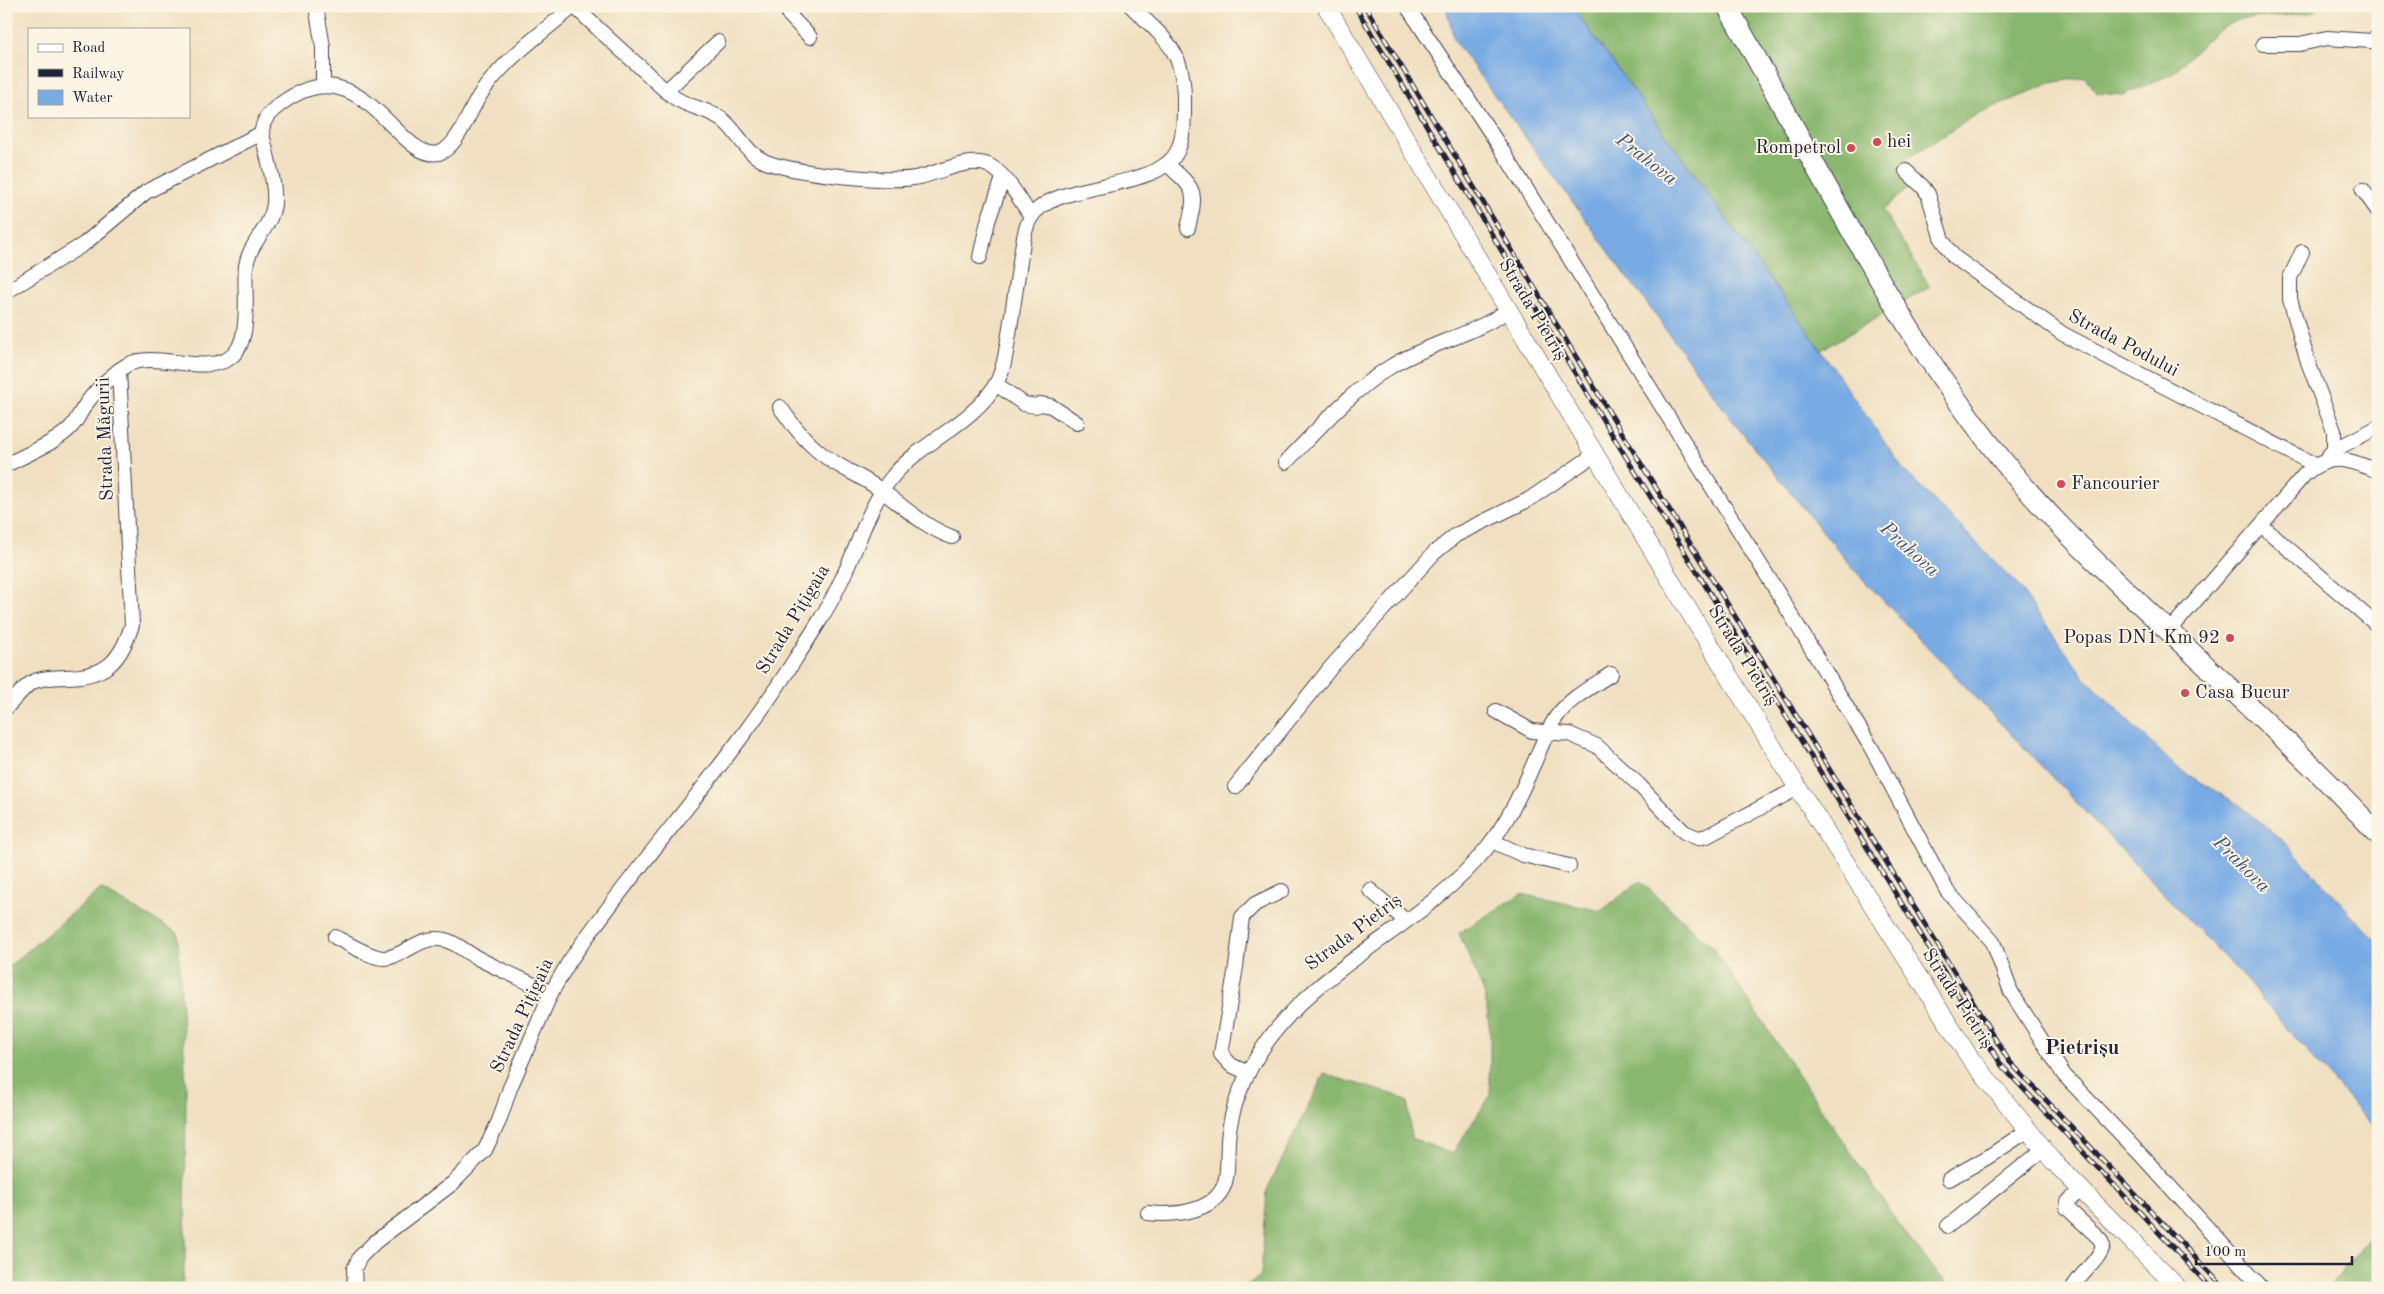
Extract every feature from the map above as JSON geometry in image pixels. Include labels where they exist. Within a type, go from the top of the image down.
[{"type":"highway","points":[[1727,6],[1889,298],[1934,370],[1992,447],[2038,503],[2066,532],[2304,758],[2378,834]]},
{"type":"highway","points":[[1741,6],[1898,292],[1944,363],[2044,492],[2108,557],[2317,754],[2378,816]]},
{"type":"main road","name":"Strada Pietriș","points":[[1326,6],[1594,455],[1798,788],[1970,1058],[2043,1150],[2178,1288]]},
{"type":"street","points":[[316,6],[323,48],[323,86]]},
{"type":"street","points":[[6,292],[84,244],[146,192],[262,133],[262,125],[272,110],[284,101],[323,86],[338,87],[350,92],[370,105],[419,148],[430,153],[440,152],[449,146],[458,134],[480,94],[495,76],[574,6],[666,91],[676,99],[706,110],[724,120],[750,152],[768,162],[845,176],[901,180],[971,163],[981,163],[990,165],[1003,178],[1031,216],[1040,208],[1062,198],[1146,175],[1168,164],[1180,147],[1183,130],[1183,75],[1174,49],[1131,6]]},
{"type":"street","points":[[794,6],[789,15],[810,37]]},
{"type":"street","points":[[1407,6],[1502,150],[1773,585],[1872,750],[1947,891],[1993,942],[2011,992],[2064,1075],[2142,1156],[2262,1288]]},
{"type":"street","points":[[2263,44],[2300,44],[2328,38],[2371,41],[2378,37]]},
{"type":"street","points":[[666,91],[718,42]]},
{"type":"street","name":"Strada Măgurii","points":[[6,708],[30,684],[43,678],[93,675],[114,662],[125,648],[132,625],[119,370],[136,362],[219,363],[229,358],[239,347],[245,327],[246,264],[269,222],[274,203],[262,133]]},
{"type":"street","points":[[1168,164],[1192,189],[1193,202],[1188,228]]},
{"type":"street","name":"Strada Podului","points":[[1906,171],[1928,194],[1942,240],[1954,257],[2028,312],[2062,334],[2319,463],[2347,460],[2378,471]]},
{"type":"street","points":[[980,257],[988,221],[1003,178]]},
{"type":"street","points":[[2363,190],[2378,211]]},
{"type":"street","name":"Strada Pițigaia","points":[[355,1288],[354,1270],[360,1257],[375,1242],[453,1183],[485,1150],[499,1121],[510,1088],[551,993],[583,941],[755,718],[792,664],[840,584],[883,491],[892,477],[909,460],[975,408],[996,384],[1004,360],[1023,239],[1031,216]]},
{"type":"street","points":[[2302,252],[2290,278],[2290,299],[2308,362],[2334,431],[2334,450]]},
{"type":"street","points":[[1286,462],[1356,393],[1390,367],[1429,347],[1482,326],[1507,310]]},
{"type":"street","points":[[6,465],[58,437],[71,427],[87,402],[119,370]]},
{"type":"street","points":[[996,384],[1024,404],[1051,406],[1077,423]]},
{"type":"street","points":[[780,407],[795,430],[826,457],[883,491],[892,500],[941,532],[952,537]]},
{"type":"street","points":[[2177,622],[2305,474],[2334,450],[2378,427]]},
{"type":"street","points":[[1235,787],[1332,666],[1434,552],[1456,536],[1528,500],[1594,455]]},
{"type":"street","points":[[2262,526],[2378,626]]},
{"type":"street","name":"Strada Pietriș","points":[[1148,1213],[1175,1215],[1210,1202],[1219,1195],[1226,1180],[1232,1116],[1248,1073],[1274,1031],[1294,1008],[1343,966],[1406,921],[1469,868],[1492,842],[1522,791],[1558,714],[1569,703],[1611,674]]},
{"type":"street","points":[[1496,711],[1532,731],[1568,734],[1597,746],[1609,755],[1690,836],[1707,836],[1798,788]]},
{"type":"street","points":[[1492,842],[1524,855],[1569,866]]},
{"type":"street","points":[[1370,890],[1406,921]]},
{"type":"street","points":[[1248,1073],[1231,1064],[1221,1054],[1236,967],[1240,924],[1246,910],[1282,891]]},
{"type":"street","points":[[335,937],[382,958],[397,954],[421,941],[432,939],[445,940],[551,993]]},
{"type":"street","points":[[1949,1179],[1988,1157],[2027,1131]]},
{"type":"street","points":[[1948,1226],[2043,1150]]},
{"type":"street","points":[[2073,1288],[2083,1272],[2101,1253],[2104,1246],[2100,1239],[2067,1208],[2068,1202],[2081,1188]]},
{"type":"green space","points":[[1572,6],[2323,6],[2311,13],[2240,19],[2214,33],[2172,74],[2122,95],[2097,93],[2085,77],[2051,83],[1979,113],[1897,165],[1912,185],[1883,210],[1930,287],[1821,350]]},
{"type":"green space","points":[[1640,881],[1713,948],[1906,1235],[1950,1288],[1242,1288],[1261,1276],[1267,1190],[1324,1074],[1395,1095],[1408,1102],[1411,1138],[1452,1154],[1490,1096],[1490,1032],[1485,995],[1459,933],[1521,894],[1601,911]]},
{"type":"green space","points":[[101,889],[178,933],[186,1089],[185,1258],[182,1288],[6,1288],[6,969]]},
{"type":"green space","points":[[2378,1226],[2378,1288],[2329,1288]]},
{"type":"water","name":"Prahova","points":[[1446,6],[1572,6],[1821,350],[1903,469],[2016,583],[2084,677],[2178,769],[2241,806],[2284,842],[2378,943],[2378,1133],[2244,978],[1856,572],[1738,428],[1454,40]]},
{"type":"railway","points":[[1355,6],[1600,415],[2002,1066],[2211,1288]]},
{"type":"railway","points":[[1365,6],[1608,410],[2009,1061],[2224,1288]]},
{"type":"place","name":"hei","points":[[1877,142]]},
{"type":"place","name":"Rompetrol","points":[[1851,148]]},
{"type":"place","name":"Fancourier","points":[[2061,484]]},
{"type":"place","name":"Popas DN1 Km 92","points":[[2230,638]]},
{"type":"place","name":"Casa Bucur","points":[[2185,693]]},
{"type":"district","name":"Pietrișu","points":[[2082,1048]]}]
